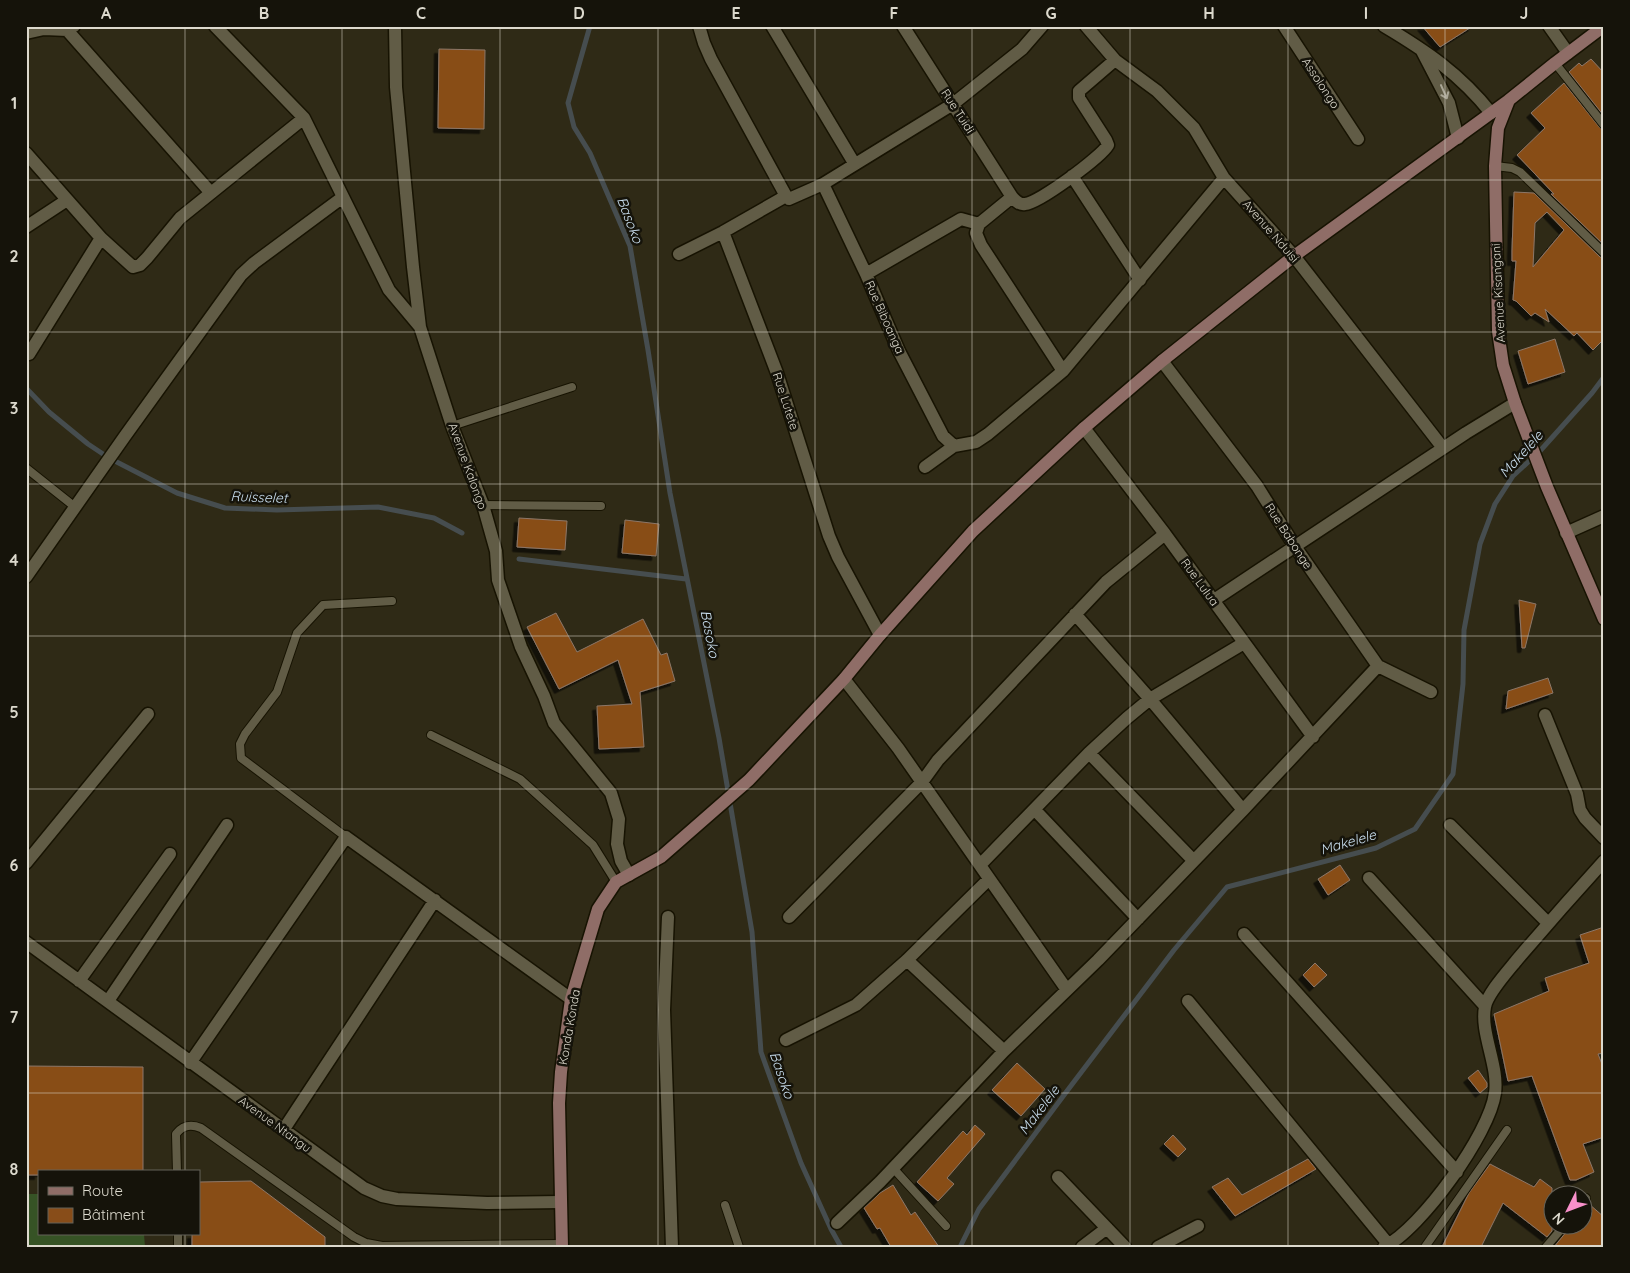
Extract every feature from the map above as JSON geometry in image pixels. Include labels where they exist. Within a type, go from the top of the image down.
[{"type":"street","points":[[215,26],[304,118],[389,290],[420,327]]},
{"type":"street","name":"Avenue Kalongo","points":[[395,26],[396,87],[420,327],[452,426],[483,505],[496,551],[498,580],[521,647],[554,723],[611,794],[619,820],[617,844],[621,861],[629,874]]},
{"type":"street","points":[[699,26],[704,44],[788,198]]},
{"type":"street","points":[[772,26],[854,163]]},
{"type":"street","name":"Rue Tuidi","points":[[903,26],[1012,197]]},
{"type":"street","points":[[679,254],[788,198],[823,184],[854,163],[953,104],[1022,50],[1042,26]]},
{"type":"street","name":"Avenue Nduisi","points":[[1086,26],[1116,60],[1157,91],[1194,128],[1224,178],[1294,256],[1443,448]]},
{"type":"street","name":"Assolongo","points":[[1284,26],[1358,139]]},
{"type":"street","points":[[1384,26],[1442,62],[1459,77],[1491,113]]},
{"type":"street","points":[[1549,26],[1568,53]]},
{"type":"street","name":"Avenue Kisangani","points":[[1604,26],[1554,62],[1509,100],[1498,128],[1494,166],[1498,331],[1503,365],[1524,428],[1566,533],[1604,619]]},
{"type":"street","points":[[26,33],[44,29],[70,28],[211,193]]},
{"type":"street","points":[[1420,49],[1449,103],[1458,138]]},
{"type":"street","points":[[1063,371],[981,245],[976,233],[979,224],[1012,197],[1019,203],[1026,204],[1036,200],[1072,176],[1104,151],[1108,145],[1106,140],[1079,98],[1079,91],[1116,60]]},
{"type":"street","name":"Konda Konda","points":[[561,1245],[560,1095],[561,1072],[571,999],[598,909],[616,882],[661,857],[749,780],[844,679],[880,635],[973,531],[1084,428],[1162,361],[1294,256],[1509,100]]},
{"type":"street","points":[[26,153],[101,238],[133,267],[140,265],[180,218],[304,118]]},
{"type":"street","points":[[1072,176],[1140,280]]},
{"type":"street","points":[[925,467],[954,446],[976,442],[988,434],[1063,371],[1224,178]]},
{"type":"street","name":"Rue Biboanga","points":[[823,184],[900,351],[943,436],[954,446]]},
{"type":"street","points":[[26,577],[241,275],[254,263],[343,196]]},
{"type":"street","points":[[26,227],[67,200]]},
{"type":"street","points":[[866,274],[961,219],[979,224]]},
{"type":"street","name":"Rue Lutete","points":[[723,232],[777,374],[829,536],[838,557],[880,635]]},
{"type":"street","points":[[29,354],[101,238]]},
{"type":"street","name":"Rue Babonge","points":[[1162,361],[1257,486],[1294,546],[1378,666],[1431,692]]},
{"type":"street","points":[[1214,600],[1443,448],[1515,403]]},
{"type":"street","name":"Rue Lulua","points":[[1084,428],[1214,600],[1313,737]]},
{"type":"street","points":[[1566,533],[1604,516]]},
{"type":"street","points":[[789,917],[922,782],[938,760],[1075,614],[1117,572],[1165,534]]},
{"type":"street","points":[[1075,614],[1150,699],[1243,810]]},
{"type":"street","points":[[980,865],[1089,753],[1150,699],[1244,643]]},
{"type":"street","points":[[837,1223],[894,1168],[1004,1051],[1067,990],[1243,810],[1378,666]]},
{"type":"street","points":[[844,679],[922,782],[1067,990]]},
{"type":"street","points":[[26,863],[148,714]]},
{"type":"street","points":[[1545,715],[1577,794],[1580,810],[1604,838]]},
{"type":"street","points":[[1089,753],[1194,860]]},
{"type":"street","points":[[1035,810],[1138,918]]},
{"type":"street","points":[[108,1001],[227,825]]},
{"type":"street","points":[[1450,825],[1548,923]]},
{"type":"street","points":[[190,1063],[346,837],[571,999]]},
{"type":"street","points":[[79,981],[170,854]]},
{"type":"street","points":[[1188,1001],[1386,1246],[1414,1223],[1437,1198],[1457,1172],[1487,1121],[1496,1093],[1484,1006],[1499,981],[1604,861]]},
{"type":"street","points":[[786,1040],[856,1004],[907,960],[989,878]]},
{"type":"street","points":[[1368,878],[1484,1006]]},
{"type":"street","points":[[284,1129],[436,900]]},
{"type":"street","points":[[668,917],[664,1010],[672,1247]]},
{"type":"street","points":[[1244,934],[1457,1172]]},
{"type":"street","name":"Avenue Ntangu","points":[[26,942],[364,1188],[382,1196],[397,1199],[487,1203],[560,1202]]},
{"type":"street","points":[[907,960],[1004,1051]]},
{"type":"street","points":[[1058,1177],[1124,1247]]},
{"type":"street","points":[[1158,1247],[1198,1226]]},
{"type":"street","points":[[1082,1247],[1107,1228]]},
{"type":"lane","points":[[1554,62],[1604,125]]},
{"type":"lane","points":[[1494,166],[1512,168],[1520,172],[1604,253]]},
{"type":"lane","points":[[452,426],[572,387]]},
{"type":"lane","points":[[26,468],[75,508]]},
{"type":"lane","points":[[483,505],[601,506]]},
{"type":"lane","points":[[346,837],[241,758],[240,744],[245,734],[277,692],[297,633],[322,604],[392,602]]},
{"type":"lane","points":[[431,735],[520,778],[593,845],[616,882]]},
{"type":"lane","points":[[177,1170],[176,1134],[187,1125],[194,1125],[201,1128],[354,1237],[366,1243],[382,1246],[561,1245]]},
{"type":"lane","points":[[1425,1247],[1507,1130]]},
{"type":"lane","points":[[894,1168],[946,1226]]},
{"type":"lane","points":[[725,1205],[739,1247]]},
{"type":"lane","points":[[1546,1247],[1555,1236]]},
{"type":"green space","points":[[26,1194],[38,1194],[38,1236],[144,1236],[145,1247],[26,1247]]},
{"type":"building","points":[[1422,26],[1473,26],[1440,47]]},
{"type":"building","points":[[439,49],[485,50],[484,129],[438,128]]},
{"type":"building","points":[[1591,59],[1604,73],[1604,116],[1569,72],[1579,63],[1582,66]]},
{"type":"building","points":[[1564,83],[1600,128],[1604,130],[1604,245],[1551,194],[1554,194],[1517,155],[1545,128],[1531,113]]},
{"type":"building","points":[[1514,192],[1534,193],[1600,257],[1604,258],[1604,339],[1593,350],[1577,333],[1574,336],[1545,309],[1549,322],[1535,313],[1531,316],[1513,300],[1516,261],[1512,261]],"holes":[[[1547,212],[1564,230],[1533,267],[1535,223]]]},
{"type":"building","points":[[1555,339],[1565,372],[1528,384],[1518,351]]},
{"type":"building","points":[[519,518],[567,521],[565,550],[517,547]]},
{"type":"building","points":[[625,520],[659,524],[656,556],[622,553]]},
{"type":"building","points":[[1519,600],[1536,604],[1525,648],[1522,648]]},
{"type":"building","points":[[556,613],[577,652],[643,619],[661,655],[667,653],[675,681],[640,692],[644,747],[599,749],[597,706],[632,704],[618,660],[559,689],[527,627]]},
{"type":"building","points":[[1548,678],[1553,693],[1506,709],[1508,691]]},
{"type":"building","points":[[1340,865],[1350,880],[1328,895],[1318,879]]},
{"type":"building","points":[[1604,927],[1604,1053],[1598,1054],[1604,1069],[1604,1137],[1583,1144],[1594,1172],[1576,1180],[1570,1180],[1532,1076],[1508,1081],[1494,1014],[1549,991],[1545,978],[1589,963],[1580,935]]},
{"type":"building","points":[[1315,963],[1327,975],[1314,987],[1303,975]]},
{"type":"building","points":[[1017,1063],[1045,1089],[1021,1116],[992,1090]]},
{"type":"building","points":[[26,1066],[143,1067],[143,1170],[38,1170],[38,1175],[26,1175]]},
{"type":"building","points":[[1478,1070],[1487,1083],[1487,1087],[1480,1093],[1468,1078]]},
{"type":"building","points":[[975,1125],[985,1134],[947,1178],[954,1184],[938,1201],[917,1182],[963,1131],[967,1135]]},
{"type":"building","points":[[1173,1135],[1186,1149],[1178,1157],[1164,1144]]},
{"type":"building","points":[[1308,1159],[1316,1169],[1235,1216],[1212,1187],[1228,1178],[1242,1195]]},
{"type":"building","points":[[1490,1164],[1534,1187],[1540,1179],[1549,1186],[1542,1186],[1542,1233],[1503,1203],[1481,1247],[1442,1247],[1469,1193]]},
{"type":"building","points":[[251,1181],[325,1237],[325,1247],[192,1247],[192,1236],[200,1236],[200,1182]]},
{"type":"building","points":[[893,1185],[911,1215],[915,1212],[939,1247],[891,1247],[880,1228],[877,1229],[864,1208],[880,1193]]},
{"type":"building","points":[[1592,1207],[1604,1217],[1604,1247],[1554,1247],[1563,1236],[1592,1236]]},
{"type":"waterway","name":"Basoko","points":[[590,26],[568,103],[574,127],[590,153],[630,246],[670,493],[719,738],[752,932],[761,1052],[801,1163],[841,1247]]},
{"type":"waterway","name":"Makelele","points":[[960,1247],[979,1209],[1174,950],[1227,887],[1376,848],[1415,829],[1453,774],[1463,684],[1464,630],[1480,544],[1495,504],[1513,476],[1540,451],[1604,377]]},
{"type":"waterway","name":"Ruisselet","points":[[26,388],[49,412],[88,444],[109,458],[177,493],[225,508],[277,510],[378,507],[434,518],[462,533]]},
{"type":"waterway","name":"Ruisselet","points":[[519,559],[686,579]]}]
